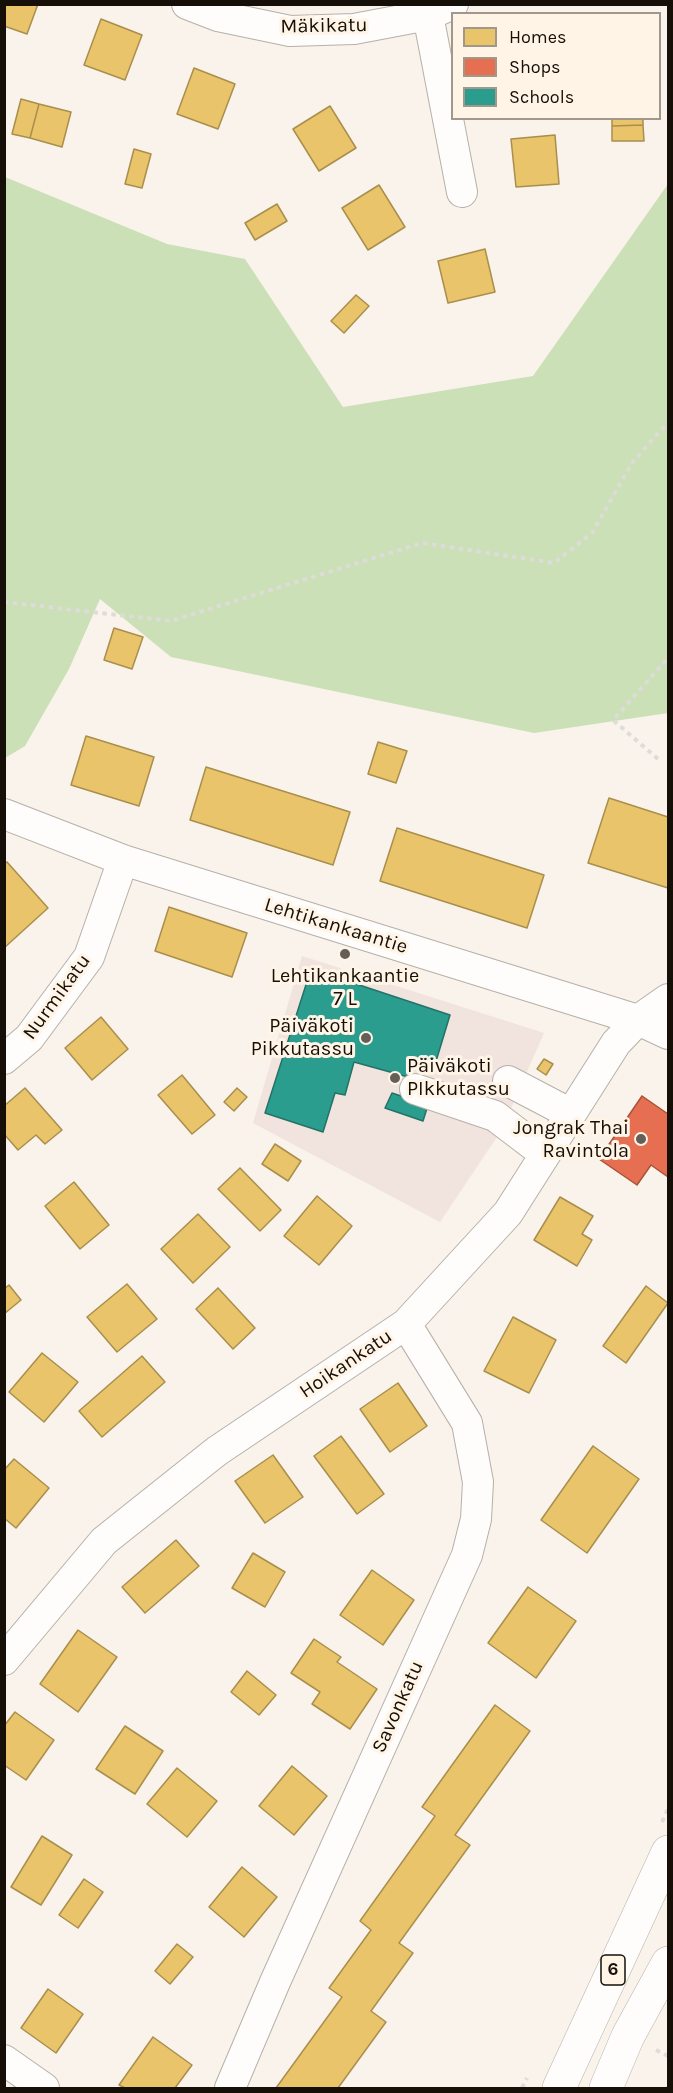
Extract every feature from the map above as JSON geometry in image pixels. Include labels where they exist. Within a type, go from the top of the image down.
[{"type":"highway","name":"6","points":[[559,2088],[669,1852]]},
{"type":"highway","name":"6","points":[[606,2088],[628,2036],[669,1963]]},
{"type":"street","name":"Mäkikatu","points":[[187,4],[218,16],[290,31],[354,29],[441,10],[451,97]]},
{"type":"street","name":"Mäkikatu","points":[[454,120],[462,192]]},
{"type":"street","name":"Lehtikankaantie","points":[[4,814],[123,860],[638,1020],[669,1034]]},
{"type":"street","name":"Nurmikatu","points":[[4,1059],[29,1038],[89,957],[123,860]]},
{"type":"street","name":"Hoikankatu","points":[[4,1660],[104,1542],[217,1451],[406,1324],[508,1213],[616,1043],[638,1020],[669,999]]},
{"type":"street","points":[[508,1081],[571,1114]]},
{"type":"street","points":[[415,1089],[495,1116],[545,1154]]},
{"type":"street","name":"Savonkatu","points":[[230,2088],[275,1982],[467,1555],[476,1520],[478,1482],[467,1423],[406,1324]]},
{"type":"street","points":[[4,2060],[44,2088]]},
{"type":"path","points":[[4,602],[171,621],[422,543],[554,562],[592,533],[632,463],[669,423]]},
{"type":"path","points":[[658,759],[614,720],[669,658]]},
{"type":"shaded area","name":"Päiväkoti PIkkutassu","points":[[302,956],[544,1033],[501,1131],[440,1222],[253,1123]]},
{"type":"green space","points":[[5,177],[167,244],[245,259],[343,407],[533,376],[668,184],[668,713],[534,733],[171,657],[100,599],[69,669],[25,746],[5,758]]},
{"type":"building: Homes","points":[[4,4],[38,4],[27,34],[4,26]]},
{"type":"building: Homes","points":[[101,19],[142,35],[125,80],[84,65]]},
{"type":"building: Homes","points":[[194,68],[235,84],[218,129],[177,114]]},
{"type":"building: Homes","points":[[21,99],[39,104],[30,138],[12,134]]},
{"type":"building: Homes","points":[[39,104],[71,112],[62,147],[30,138]]},
{"type":"building: Homes","points":[[330,106],[356,148],[319,171],[293,129]]},
{"type":"building: Homes","points":[[612,120],[643,120],[643,125],[612,126]]},
{"type":"building: Homes","points":[[643,125],[644,141],[612,141],[612,126]]},
{"type":"building: Homes","points":[[555,135],[559,184],[516,187],[511,139]]},
{"type":"building: Homes","points":[[134,149],[151,154],[142,188],[125,184]]},
{"type":"building: Homes","points":[[379,185],[405,227],[368,250],[342,208]]},
{"type":"building: Homes","points":[[277,204],[287,221],[255,240],[245,223]]},
{"type":"building: Homes","points":[[485,249],[495,292],[448,303],[438,261]]},
{"type":"building: Homes","points":[[356,295],[369,306],[344,333],[331,321]]},
{"type":"building: Homes","points":[[114,628],[143,637],[132,669],[104,660]]},
{"type":"building: Homes","points":[[86,736],[154,757],[139,806],[71,785]]},
{"type":"building: Homes","points":[[378,742],[407,751],[396,783],[368,774]]},
{"type":"building: Homes","points":[[206,767],[350,812],[333,865],[190,820]]},
{"type":"building: Homes","points":[[609,798],[668,817],[668,888],[588,863]]},
{"type":"building: Homes","points":[[397,828],[544,875],[527,928],[380,881]]},
{"type":"building: Homes","points":[[7,862],[48,908],[4,948],[4,864]]},
{"type":"building: Homes","points":[[169,907],[247,933],[232,977],[155,951]]},
{"type":"building: Homes","points":[[101,1017],[128,1049],[92,1080],[65,1048]]},
{"type":"building: Homes","points":[[544,1059],[553,1064],[546,1075],[537,1069]]},
{"type":"building: Homes","points":[[182,1075],[215,1115],[192,1134],[158,1095]]},
{"type":"building: Homes","points":[[25,1088],[62,1130],[45,1144],[36,1135],[18,1150],[4,1134],[4,1106]]},
{"type":"building: Homes","points":[[237,1088],[247,1097],[234,1111],[224,1102]]},
{"type":"building: Homes","points":[[275,1144],[301,1161],[288,1181],[262,1164]]},
{"type":"building: Homes","points":[[240,1168],[281,1210],[260,1231],[218,1189]]},
{"type":"building: Homes","points":[[74,1182],[109,1225],[80,1249],[45,1206]]},
{"type":"building: Homes","points":[[317,1196],[352,1226],[319,1265],[284,1236]]},
{"type":"building: Homes","points":[[560,1197],[593,1216],[582,1234],[592,1240],[577,1266],[534,1240]]},
{"type":"building: Homes","points":[[198,1214],[230,1247],[193,1283],[161,1249]]},
{"type":"building: Homes","points":[[127,1284],[157,1319],[117,1352],[87,1317]]},
{"type":"building: Homes","points":[[9,1285],[21,1300],[4,1314],[4,1289]]},
{"type":"building: Homes","points":[[646,1286],[668,1303],[626,1363],[603,1346]]},
{"type":"building: Homes","points":[[218,1288],[255,1328],[233,1349],[196,1309]]},
{"type":"building: Homes","points":[[513,1317],[556,1340],[529,1393],[484,1371]]},
{"type":"building: Homes","points":[[42,1353],[78,1382],[44,1422],[9,1392]]},
{"type":"building: Homes","points":[[142,1356],[165,1382],[102,1437],[79,1411]]},
{"type":"building: Homes","points":[[398,1383],[427,1426],[390,1452],[360,1409]]},
{"type":"building: Homes","points":[[341,1436],[384,1494],[357,1514],[314,1456]]},
{"type":"building: Homes","points":[[593,1446],[639,1479],[587,1553],[541,1520]]},
{"type":"building: Homes","points":[[273,1455],[303,1497],[265,1523],[235,1481]]},
{"type":"building: Homes","points":[[14,1459],[49,1488],[16,1528],[4,1518],[4,1470]]},
{"type":"building: Homes","points":[[176,1540],[199,1566],[145,1613],[122,1587]]},
{"type":"building: Homes","points":[[253,1553],[285,1572],[265,1607],[232,1588]]},
{"type":"building: Homes","points":[[372,1570],[414,1600],[383,1645],[340,1615]]},
{"type":"building: Homes","points":[[528,1587],[576,1621],[536,1678],[488,1643]]},
{"type":"building: Homes","points":[[78,1630],[117,1657],[78,1712],[40,1684]]},
{"type":"building: Homes","points":[[314,1639],[341,1657],[337,1662],[377,1689],[350,1729],[312,1704],[320,1692],[291,1673]]},
{"type":"building: Homes","points":[[247,1671],[276,1695],[259,1715],[231,1692]]},
{"type":"building: Homes","points":[[495,1705],[530,1731],[455,1835],[470,1845],[399,1943],[413,1953],[371,2011],[386,2022],[338,2088],[276,2088],[342,1997],[329,1988],[371,1930],[360,1921],[435,1816],[422,1807]]},
{"type":"building: Homes","points":[[15,1712],[54,1740],[26,1780],[4,1765],[4,1726]]},
{"type":"building: Homes","points":[[125,1726],[163,1751],[135,1794],[96,1769]]},
{"type":"building: Homes","points":[[292,1766],[327,1796],[294,1835],[259,1806]]},
{"type":"building: Homes","points":[[177,1768],[217,1801],[187,1837],[147,1804]]},
{"type":"building: Homes","points":[[42,1836],[72,1855],[41,1905],[11,1887]]},
{"type":"building: Homes","points":[[242,1867],[277,1897],[244,1937],[209,1907]]},
{"type":"building: Homes","points":[[84,1879],[103,1892],[78,1928],[59,1915]]},
{"type":"building: Homes","points":[[177,1944],[193,1957],[170,1984],[155,1971]]},
{"type":"building: Homes","points":[[48,1989],[83,2014],[56,2053],[21,2028]]},
{"type":"building: Homes","points":[[153,2037],[192,2065],[175,2088],[125,2088],[119,2085]]},
{"type":"building: Shops","name":"Jongrak Thai Ravintola","points":[[642,1096],[668,1114],[668,1177],[651,1165],[637,1185],[599,1159]]},
{"type":"building: Schools","name":"Päiväkoti Pikkutassu","points":[[311,969],[450,1015],[434,1068],[410,1068],[408,1077],[354,1062],[345,1095],[335,1093],[323,1132],[265,1113]]},
{"type":"building: Schools","points":[[392,1093],[428,1105],[423,1121],[385,1108]]},
{"type":"place","name":"Lehtikankaantie 7 L","points":[[345,954]]},
{"type":"place","name":"Päiväkoti Pikkutassu","points":[[366,1038]]},
{"type":"place","name":"Päiväkoti PIkkutassu","points":[[395,1078]]},
{"type":"place","name":"Jongrak Thai Ravintola","points":[[641,1139]]}]
